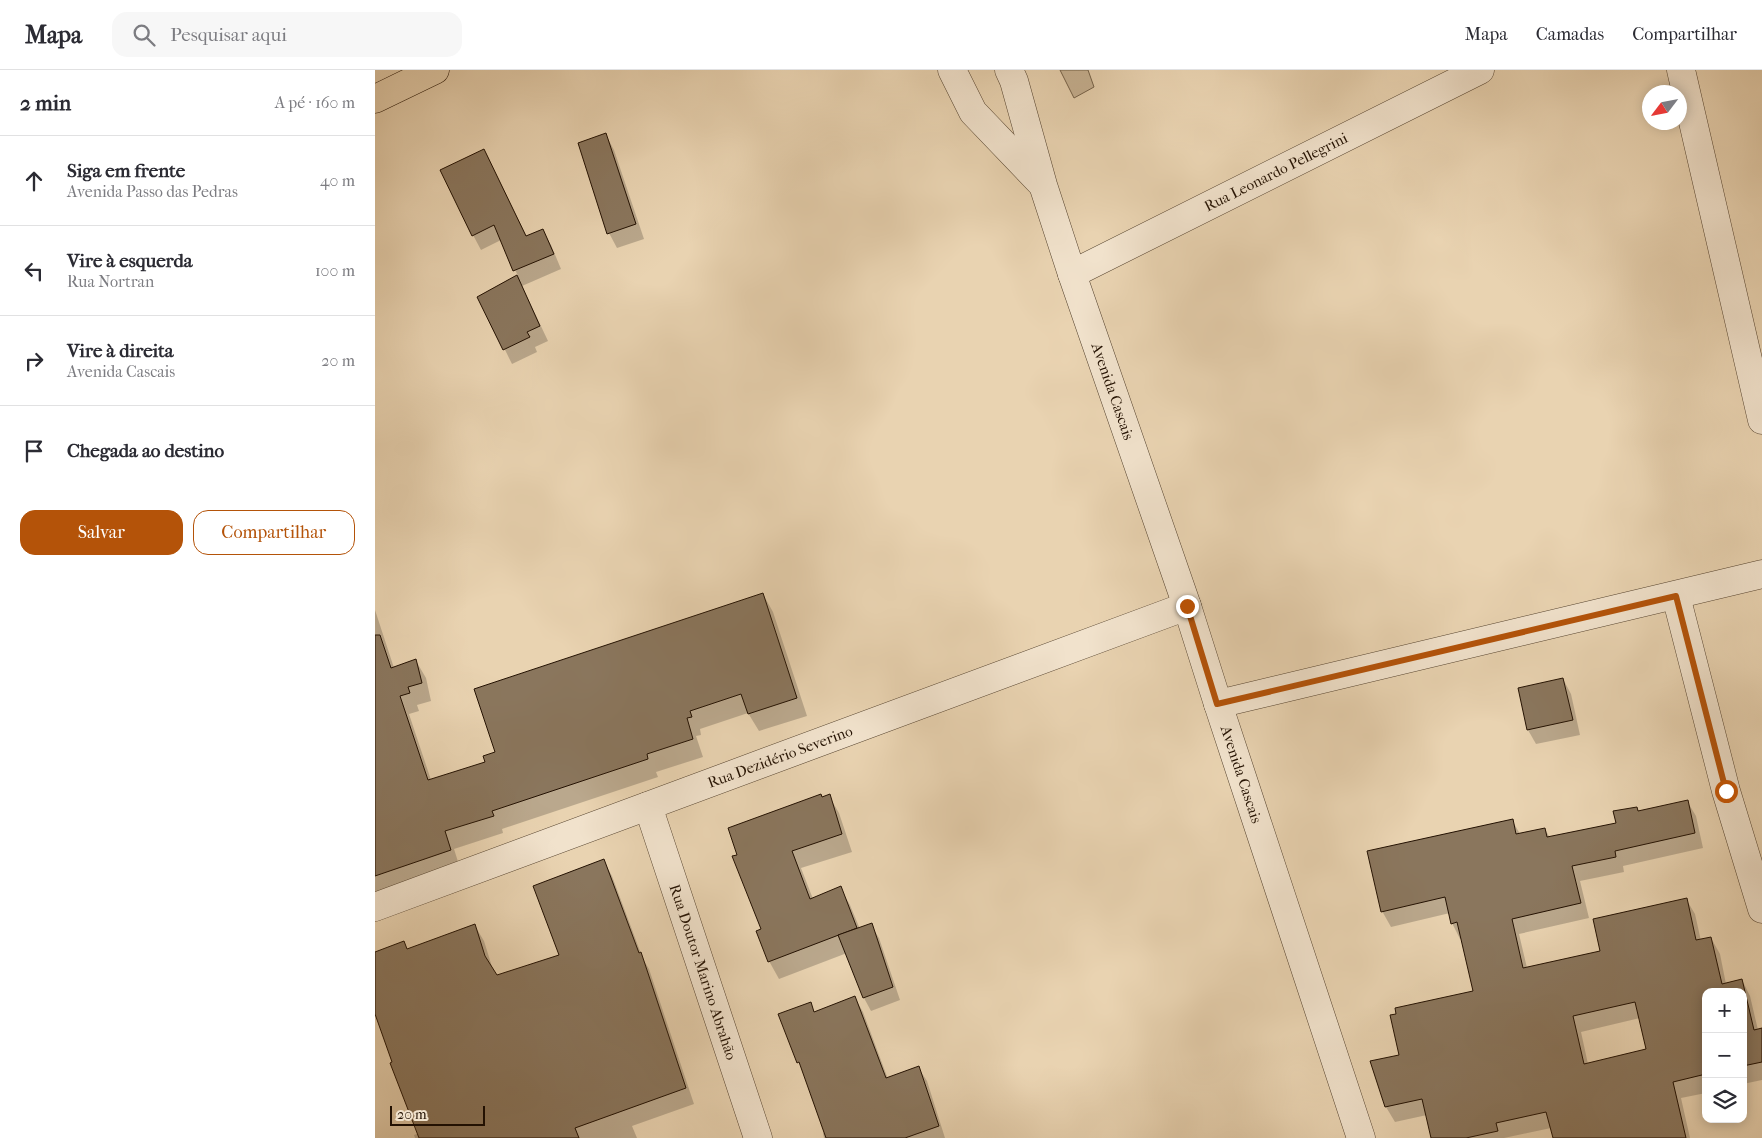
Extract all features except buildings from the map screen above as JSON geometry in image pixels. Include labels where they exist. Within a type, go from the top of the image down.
[{"type":"main road","points":[[375,99],[435,70]]},
{"type":"street","name":"Avenida Cascais","points":[[952,70],[973,112],[1043,184]]},
{"type":"street","name":"Avenida Cascais","points":[[1009,70],[1014,81],[1043,184],[1072,274],[1187,606],[1217,704],[1361,1138]]},
{"type":"street","name":"Rua Leonardo Pellegrini","points":[[1072,274],[1480,70]]},
{"type":"street","points":[[1681,70],[1762,420]]},
{"type":"street","points":[[1217,704],[1762,574]]},
{"type":"street","points":[[1676,596],[1726,791],[1762,909]]},
{"type":"street","name":"Rua Dezidério Severino","points":[[375,906],[1187,606]]},
{"type":"street","name":"Rua Doutor Marino Abrahão","points":[[648,806],[758,1138]]},
{"type":"shaded area","points":[[1060,70],[1088,70],[1094,87],[1074,98]]},
{"type":"route","points":[[1187,606],[1217,704],[1676,596],[1726,791]]}]
